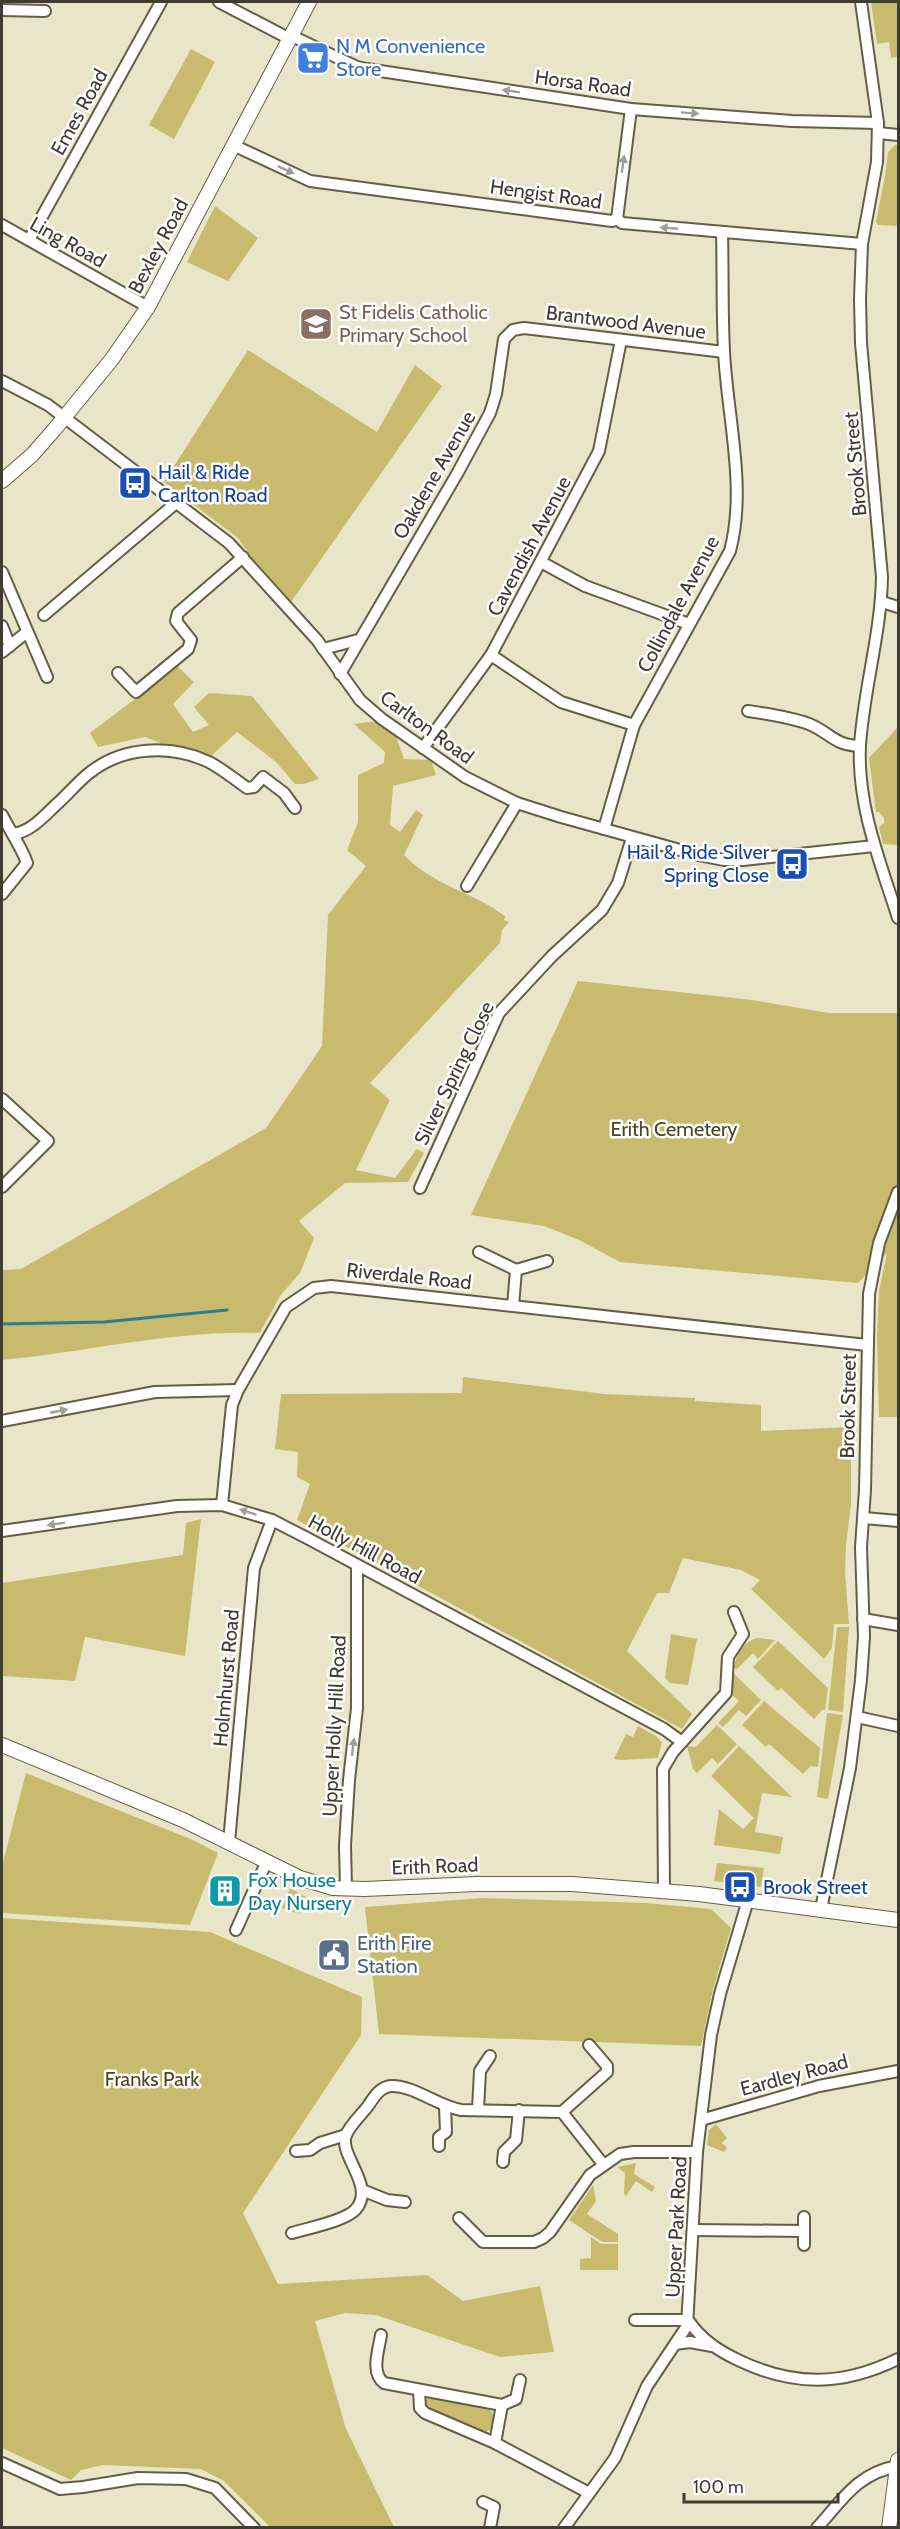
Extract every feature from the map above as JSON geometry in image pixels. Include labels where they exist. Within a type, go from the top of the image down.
[{"type":"main road","name":"Bexley Road","points":[[2,480],[32,455],[112,359],[148,308],[309,2]]},
{"type":"main road","name":"Erith Road","points":[[2,1745],[183,1820],[317,1884],[346,1889],[518,1884],[664,1890],[898,1920]]},
{"type":"main road","points":[[889,2528],[898,2464]]},
{"type":"street","name":"Emes Road","points":[[29,240],[161,2]]},
{"type":"street","name":"Horsa Road","points":[[219,2],[291,38],[357,67],[367,69],[631,109],[878,128],[898,135]]},
{"type":"street","name":"Brook Street","points":[[861,2],[878,128],[877,162],[862,244],[861,343],[881,565],[882,602],[860,746],[863,802],[874,846],[898,918]]},
{"type":"street","points":[[2,10],[45,11]]},
{"type":"street","points":[[617,219],[631,109]]},
{"type":"street","name":"Hengist Road","points":[[233,145],[310,181],[612,221],[617,219],[622,223],[862,244]]},
{"type":"street","name":"Ling Road","points":[[2,225],[148,308]]},
{"type":"street","name":"Collindale Avenue","points":[[604,829],[634,725],[730,551],[734,535],[736,487],[724,352],[722,232]]},
{"type":"street","name":"Brantwood Avenue","points":[[524,328],[724,352]]},
{"type":"street","name":"Oakdene Avenue","points":[[339,674],[457,474],[490,413],[496,394],[504,339],[513,330],[524,328]]},
{"type":"street","name":"Cavendish Avenue","points":[[423,748],[491,655],[599,451],[621,340]]},
{"type":"street","name":"Carlton Road","points":[[2,381],[48,405],[243,556],[292,610],[360,700],[382,719],[465,777],[517,803],[632,838],[724,860],[874,846]]},
{"type":"street","points":[[44,615],[176,503]]},
{"type":"street","points":[[118,674],[136,692],[188,649],[191,640],[176,621],[178,613],[243,556]]},
{"type":"street","points":[[541,562],[585,586],[689,624]]},
{"type":"street","points":[[2,572],[46,677]]},
{"type":"street","points":[[882,602],[898,606]]},
{"type":"street","points":[[2,626],[6,649],[27,632]]},
{"type":"street","points":[[323,650],[358,640]]},
{"type":"street","points":[[491,655],[561,702],[634,725]]},
{"type":"street","points":[[748,711],[804,722],[826,733],[836,742],[860,746]]},
{"type":"street","points":[[14,834],[27,830],[39,821],[96,768],[123,755],[148,749],[190,756],[210,763],[247,788],[254,787],[262,777],[284,793],[295,808]]},
{"type":"street","points":[[467,886],[517,803]]},
{"type":"street","points":[[2,815],[14,834],[14,840],[27,863],[2,894]]},
{"type":"street","name":"Silver Spring Close","points":[[420,1188],[499,1013],[552,956],[602,910],[618,883],[632,838]]},
{"type":"street","points":[[2,1100],[48,1141],[2,1187]]},
{"type":"street","name":"Brook Street","points":[[821,1909],[857,1718],[864,1637],[861,1547],[864,1518],[869,1294],[882,1234],[898,1192]]},
{"type":"street","points":[[479,1251],[516,1270],[547,1261]]},
{"type":"street","points":[[513,1306],[516,1270]]},
{"type":"street","name":"Riverdale Road","points":[[222,1504],[232,1405],[238,1390],[286,1307],[314,1288],[331,1286],[867,1345]]},
{"type":"street","points":[[2,1421],[155,1392],[238,1390]]},
{"type":"street","name":"Holly Hill Road","points":[[2,1531],[177,1506],[222,1504],[272,1520],[664,1729],[682,1742]]},
{"type":"street","points":[[864,1518],[898,1521]]},
{"type":"street","name":"Holmhurst Road","points":[[229,1842],[254,1568],[272,1520]]},
{"type":"street","name":"Upper Holly Hill Road","points":[[346,1889],[345,1845],[357,1708],[357,1566]]},
{"type":"street","points":[[664,1890],[662,1776],[666,1761],[726,1693],[728,1657],[743,1635],[734,1612]]},
{"type":"street","points":[[863,1619],[898,1625]]},
{"type":"street","points":[[857,1718],[898,1726]]},
{"type":"street","points":[[236,1930],[267,1861]]},
{"type":"street","name":"Upper Park Road","points":[[565,2527],[615,2458],[647,2386],[684,2332],[688,2320],[697,2152],[713,2025],[748,1900]]},
{"type":"street","points":[[296,2151],[310,2150],[320,2143],[346,2135],[383,2088],[394,2086],[461,2110],[562,2112],[607,2072],[607,2066],[589,2045]]},
{"type":"street","points":[[478,2109],[480,2071],[490,2056]]},
{"type":"street","name":"Eardley Road","points":[[701,2120],[819,2086],[898,2070]]},
{"type":"street","points":[[439,2146],[439,2137],[446,2132],[446,2106]]},
{"type":"street","points":[[503,2162],[504,2152],[516,2140],[519,2110]]},
{"type":"street","points":[[562,2112],[603,2164]]},
{"type":"street","points":[[292,2233],[349,2215],[362,2200],[362,2190],[346,2146],[346,2135]]},
{"type":"street","points":[[459,2218],[483,2242],[538,2241],[550,2232],[590,2175],[620,2154],[697,2152]]},
{"type":"street","points":[[362,2190],[387,2200],[405,2202]]},
{"type":"street","points":[[804,2217],[804,2245]]},
{"type":"street","points":[[693,2230],[804,2232]]},
{"type":"street","points":[[635,2320],[688,2320],[712,2346]]},
{"type":"street","points":[[381,2335],[376,2370],[379,2380],[384,2383],[502,2405],[516,2399],[520,2380]]},
{"type":"street","points":[[675,2344],[690,2342],[712,2346],[758,2369],[786,2378],[813,2381],[853,2376],[898,2359]]},
{"type":"street","points":[[419,2390],[420,2408],[425,2413],[495,2443],[589,2493]]},
{"type":"street","points":[[495,2443],[502,2405]]},
{"type":"street","points":[[2,2463],[60,2489],[138,2478],[186,2479],[215,2488],[254,2528]]},
{"type":"street","points":[[817,2528],[859,2481],[879,2470],[898,2464]]},
{"type":"street","points":[[483,2502],[494,2507],[490,2528]]},
{"type":"green space","points":[[871,2],[898,2],[898,57],[891,58],[889,42],[877,44]]},
{"type":"green space","points":[[191,49],[215,62],[174,139],[149,125]]},
{"type":"green space","points":[[898,145],[898,226],[878,225],[876,222],[888,152]]},
{"type":"green space","points":[[215,206],[258,238],[228,281],[187,262]]},
{"type":"green space","points":[[248,350],[377,432],[415,365],[442,386],[287,608],[238,538],[164,482]]},
{"type":"green space","points":[[174,663],[194,682],[173,704],[193,732],[209,725],[194,707],[209,693],[252,696],[319,779],[304,784],[295,784],[276,762],[237,732],[211,756],[183,752],[145,737],[98,747],[90,733],[135,699]]},
{"type":"green space","points":[[378,721],[396,736],[404,759],[431,760],[436,775],[393,786],[390,825],[400,832],[416,810],[423,815],[404,855],[427,874],[493,908],[505,916],[504,920],[509,922],[502,930],[500,943],[370,1083],[390,1100],[356,1170],[395,1178],[417,1149],[424,1153],[408,1182],[345,1183],[299,1221],[314,1238],[300,1273],[280,1296],[260,1333],[162,1338],[2,1360],[2,1270],[21,1269],[266,1128],[322,1046],[328,915],[366,866],[347,850],[358,822],[358,775],[384,763],[385,752],[354,724]]},
{"type":"green space","points":[[898,727],[898,845],[883,844],[879,827],[884,823],[884,818],[876,812],[869,758]]},
{"type":"green space","name":"Erith Cemetery","points":[[578,981],[752,1000],[829,1013],[898,1013],[898,1417],[879,1417],[877,1336],[879,1291],[887,1253],[858,1283],[620,1262],[579,1240],[544,1226],[471,1215]]},
{"type":"green space","points":[[463,1377],[605,1394],[695,1398],[695,1401],[761,1405],[761,1431],[851,1427],[851,1505],[845,1572],[849,1624],[834,1624],[832,1648],[824,1659],[751,1589],[760,1580],[741,1570],[683,1558],[669,1593],[657,1593],[627,1651],[692,1714],[682,1729],[297,1520],[310,1484],[297,1477],[298,1452],[275,1449],[281,1394],[462,1393]]},
{"type":"green space","points":[[201,1519],[185,1656],[85,1637],[75,1681],[2,1676],[2,1583],[183,1555],[186,1523]]},
{"type":"green space","points":[[837,1627],[849,1627],[843,1712],[828,1710]]},
{"type":"green space","points":[[671,1634],[697,1639],[688,1685],[670,1683],[665,1678]]},
{"type":"green space","points":[[759,1638],[775,1640],[758,1659],[753,1653],[737,1669],[734,1668],[742,1648],[749,1641]]},
{"type":"green space","points":[[778,1641],[828,1688],[825,1710],[822,1710],[814,1719],[781,1688],[778,1691],[753,1667]]},
{"type":"green space","points":[[733,1673],[761,1700],[746,1716],[739,1710],[723,1727],[718,1723],[739,1701],[731,1694]]},
{"type":"green space","points":[[764,1701],[820,1748],[818,1767],[811,1766],[803,1774],[769,1744],[766,1747],[742,1725]]},
{"type":"green space","points":[[827,1713],[843,1715],[828,1799],[817,1797]]},
{"type":"green space","points":[[717,1725],[737,1744],[718,1764],[712,1758],[697,1773],[693,1769],[687,1746],[696,1747]]},
{"type":"green space","points":[[638,1726],[662,1742],[658,1758],[614,1759],[626,1734],[633,1737]]},
{"type":"green space","points":[[739,1746],[792,1797],[762,1793],[755,1832],[783,1837],[780,1854],[714,1845],[719,1809],[743,1829],[754,1818],[711,1776]]},
{"type":"green space","points":[[26,1773],[193,1840],[218,1853],[190,1925],[2,1913],[2,1866]]},
{"type":"green space","points":[[717,1863],[764,1868],[761,1887],[714,1881]]},
{"type":"green space","points":[[290,1888],[306,1897],[300,1914],[282,1908]]},
{"type":"green space","points":[[482,1898],[646,1903],[711,1909],[731,1928],[713,1989],[701,2046],[379,2034],[365,1907]]},
{"type":"green space","name":"Franks Park","points":[[2,1918],[210,1932],[362,1997],[361,2035],[243,2213],[278,2284],[427,2275],[463,2301],[540,2286],[554,2352],[500,2357],[376,2315],[345,2313],[315,2321],[346,2429],[394,2527],[270,2527],[224,2481],[201,2469],[103,2465],[81,2470],[71,2480],[2,2448]]},
{"type":"green space","points":[[716,2124],[727,2138],[722,2143],[727,2148],[724,2152],[707,2145],[709,2130]]},
{"type":"green space","points":[[636,2163],[634,2174],[655,2187],[652,2192],[636,2181],[626,2196],[624,2193],[625,2173],[617,2167]]},
{"type":"green space","points":[[593,2185],[596,2201],[587,2214],[618,2234],[618,2242],[602,2242],[569,2220]]},
{"type":"green space","points":[[591,2237],[601,2244],[618,2244],[618,2270],[580,2270],[580,2259],[591,2258]]},
{"type":"green space","points":[[429,2398],[489,2408],[494,2416],[492,2429],[483,2433],[426,2409],[424,2401]]},
{"type":"waterway","points":[[2,1324],[104,1322],[227,1310]]},
{"type":"place","name":"N M Convenience Store","points":[[313,58]]},
{"type":"place","name":"St Fidelis Catholic Primary School","points":[[316,324]]},
{"type":"place","name":"Hail & Ride Carlton Road","points":[[135,483]]},
{"type":"place","name":"Hail & Ride Silver Spring Close","points":[[792,864]]},
{"type":"place","name":"Brook Street","points":[[740,1887]]},
{"type":"place","name":"Fox House Day Nursery","points":[[225,1891]]},
{"type":"place","name":"Erith Fire Station","points":[[334,1955]]}]
